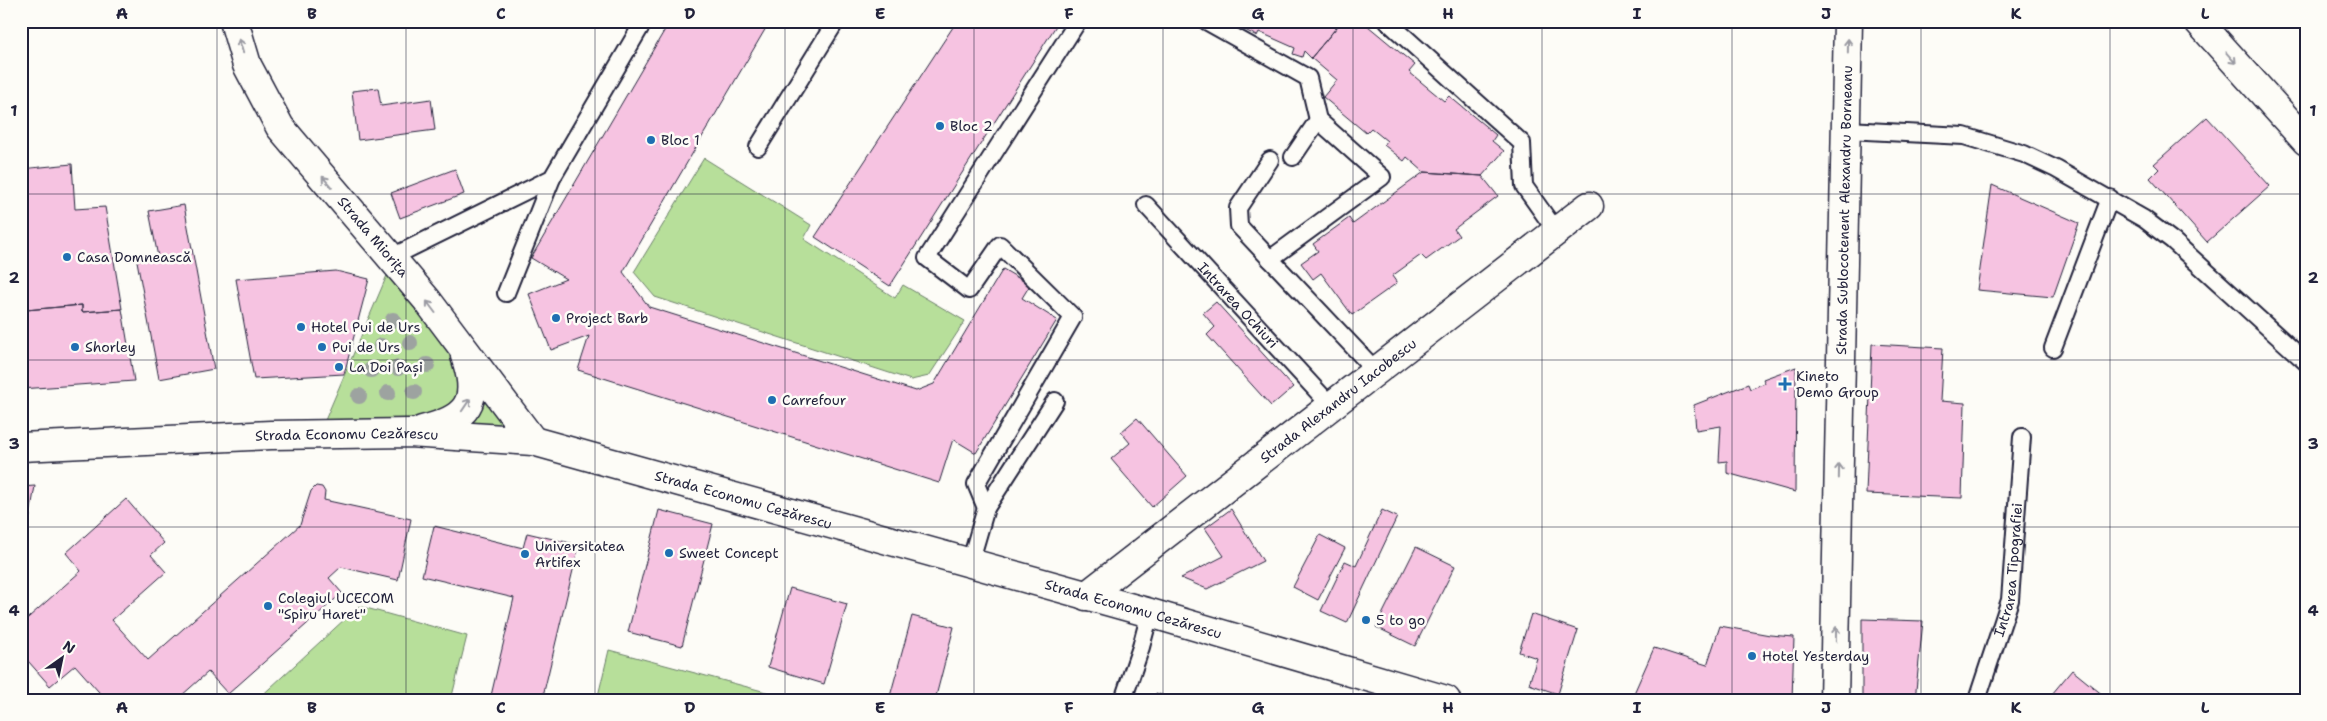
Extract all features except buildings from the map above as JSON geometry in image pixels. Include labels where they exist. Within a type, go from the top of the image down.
[{"type":"street","name":"Strada Miorița","points":[[234,21],[247,65],[280,127],[427,300],[533,441]]},
{"type":"street","name":"Strada Sublocotenent Alexandru Borneanu","points":[[1834,700],[1848,21]]},
{"type":"street","points":[[2198,21],[2306,141]]},
{"type":"street","name":"Strada Alexandru Iacobescu","points":[[1086,596],[1589,206]]},
{"type":"street","points":[[409,433],[446,423],[467,407],[472,394],[472,376],[461,346]]},
{"type":"street","name":"Strada Economu Cezărescu","points":[[21,447],[271,435],[409,433],[533,441],[1150,613],[1435,698]]},
{"type":"lane","points":[[506,293],[552,178],[644,21]]},
{"type":"lane","points":[[758,147],[836,21]]},
{"type":"lane","points":[[986,508],[976,484],[1073,317],[1000,246],[970,290],[927,258],[1078,21]]},
{"type":"lane","points":[[1206,21],[1308,78],[1318,120],[1382,177],[1270,259]]},
{"type":"lane","points":[[1388,21],[1522,143],[1524,186],[1556,231]]},
{"type":"lane","points":[[1292,157],[1318,120]]},
{"type":"lane","points":[[1847,130],[1964,136],[2024,154],[2110,198],[2144,219],[2173,241],[2306,362]]},
{"type":"lane","points":[[1270,160],[1238,208],[1239,226],[1376,371]]},
{"type":"lane","points":[[390,258],[552,178]]},
{"type":"lane","points":[[2053,348],[2110,198]]},
{"type":"lane","name":"Intrarea Ochiuri","points":[[1146,205],[1331,406]]},
{"type":"lane","points":[[970,563],[986,508],[1055,401]]},
{"type":"lane","name":"Intrarea Tipografiei","points":[[1977,700],[2010,600],[2022,437]]},
{"type":"lane","points":[[1123,700],[1150,613]]},
{"type":"green space","points":[[704,158],[811,225],[804,239],[895,298],[903,285],[965,321],[929,376],[911,380],[655,297],[634,272]]},
{"type":"green space","points":[[388,273],[457,363],[462,401],[425,419],[323,425]]},
{"type":"green space","points":[[481,394],[510,427],[457,424]]},
{"type":"green space","points":[[359,606],[467,636],[451,700],[257,700]]},
{"type":"green space","points":[[609,650],[796,700],[597,700]]},
{"type":"place","name":"Bloc 2","points":[[940,126]]},
{"type":"place","name":"Bloc 1","points":[[651,140]]},
{"type":"place","name":"Casa Domnească","points":[[67,257]]},
{"type":"place","name":"Project Barb","points":[[556,318]]},
{"type":"place","name":"Hotel Pui de Urs","points":[[301,327]]},
{"type":"place","name":"Shorley","points":[[75,347]]},
{"type":"place","name":"Pui de Urs","points":[[322,347]]},
{"type":"place","name":"La Doi Pași","points":[[339,367]]},
{"type":"place","name":"Kineto Demo Group","points":[[1785,384]]},
{"type":"place","name":"Carrefour","points":[[772,400]]},
{"type":"place","name":"Sweet Concept","points":[[669,553]]},
{"type":"place","name":"Universitatea Artifex","points":[[525,554]]},
{"type":"place","name":"Colegiul UCECOM \"Spiru Haret\"","points":[[268,606]]},
{"type":"place","name":"5 to go","points":[[1366,620]]},
{"type":"place","name":"Hotel Yesterday","points":[[1752,656]]}]
